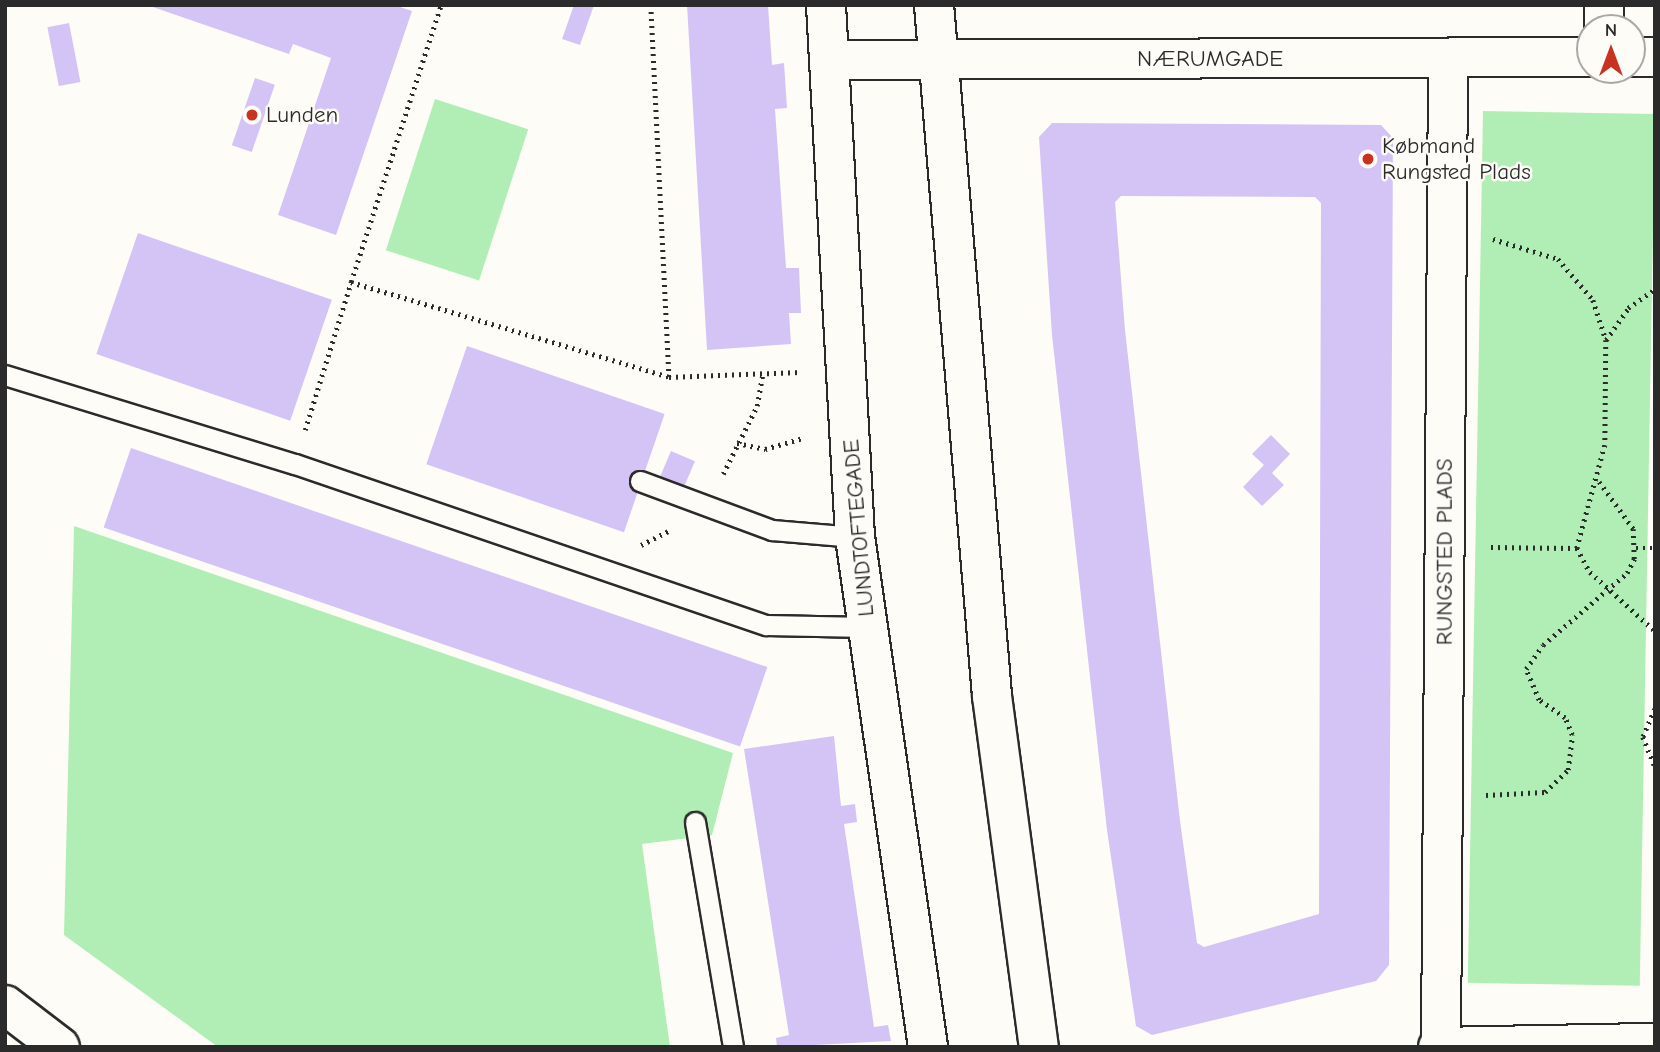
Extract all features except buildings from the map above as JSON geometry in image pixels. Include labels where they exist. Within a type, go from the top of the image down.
[{"type":"street","name":"LUNDTOFTEGADE","points":[[826,5],[855,537],[928,1047]]},
{"type":"street","points":[[934,5],[992,696],[1040,1047]]},
{"type":"street","name":"NÆRUMGADE","points":[[830,60],[1576,57]]},
{"type":"street","name":"RUNGSTED PLADS","points":[[1439,1046],[1446,547],[1448,58]]},
{"type":"street","points":[[5,1005],[60,1047]]},
{"type":"street","points":[[1439,1046],[1655,1043]]},
{"type":"lane","points":[[5,375],[295,464],[766,625],[867,627]]},
{"type":"lane","points":[[640,481],[772,530],[855,537]]},
{"type":"lane","points":[[695,822],[733,1047]]},
{"type":"path","points":[[295,464],[351,282],[442,5]]},
{"type":"path","points":[[651,5],[669,377]]},
{"type":"path","points":[[1447,238],[1521,243],[1558,258],[1593,300],[1606,340],[1599,482],[1577,548]]},
{"type":"path","points":[[351,282],[669,377],[848,371]]},
{"type":"path","points":[[1606,340],[1628,308],[1655,289]]},
{"type":"path","points":[[737,443],[765,449],[809,435],[850,433]]},
{"type":"path","points":[[1443,793],[1526,797],[1557,785],[1573,752],[1572,735],[1565,718],[1539,700],[1526,669],[1543,645],[1627,573],[1636,548],[1627,516],[1599,482]]},
{"type":"path","points":[[1446,547],[1577,548]]},
{"type":"path","points":[[1577,548],[1608,590],[1655,631]]},
{"type":"path","points":[[1636,548],[1655,548]]},
{"type":"path","points":[[1655,709],[1643,737],[1655,767]]},
{"type":"green space","points":[[435,99],[528,129],[479,281],[386,250]]},
{"type":"green space","points":[[1483,111],[1655,114],[1640,986],[1468,983]]},
{"type":"green space","points":[[74,526],[733,753],[712,835],[642,844],[670,1047],[218,1047],[64,935]]},
{"type":"place","name":"Lunden","points":[[252,115]]},
{"type":"place","name":"Købmand Rungsted Plads","points":[[1368,159]]}]
